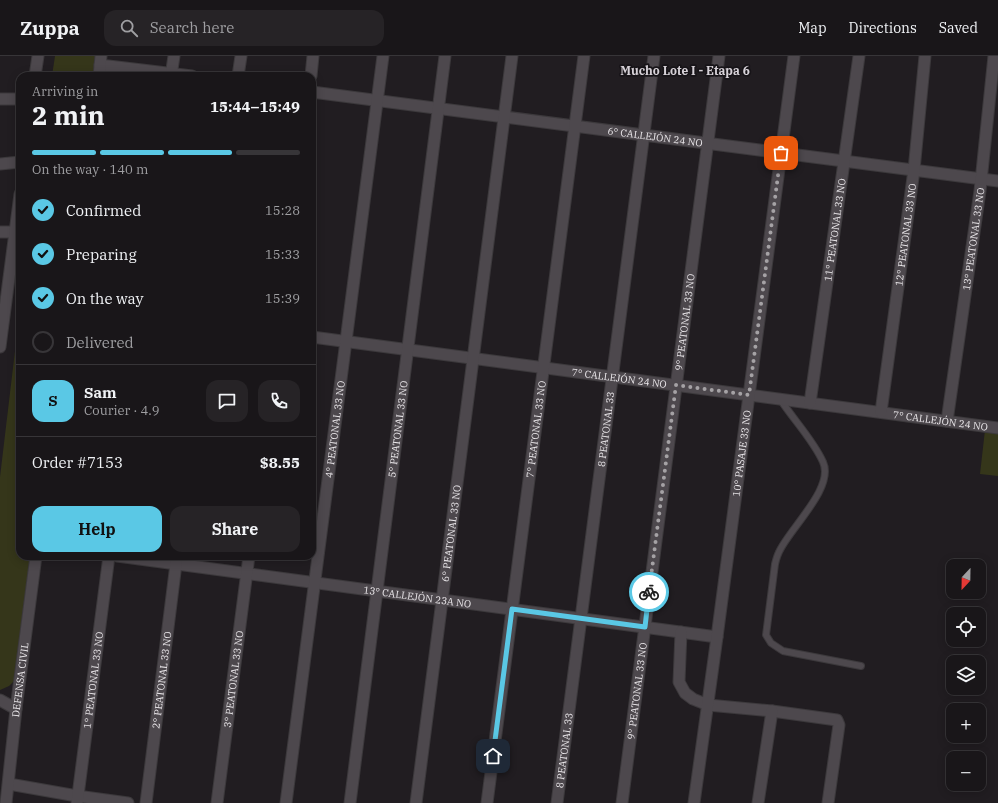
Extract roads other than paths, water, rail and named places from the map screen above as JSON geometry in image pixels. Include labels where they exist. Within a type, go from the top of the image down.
[{"type":"street","points":[[36,72],[38,56]]},
{"type":"street","points":[[171,72],[174,56]]},
{"type":"street","points":[[239,72],[241,56]]},
{"type":"street","points":[[311,72],[313,56]]},
{"type":"street","name":"4° PEATONAL 33 NO","points":[[286,803],[383,56]]},
{"type":"street","name":"5° PEATONAL 33 NO","points":[[350,803],[445,56]]},
{"type":"street","points":[[504,117],[512,56]]},
{"type":"street","name":"7° PEATONAL 33 NO","points":[[486,803],[584,56]]},
{"type":"street","name":"8 PEATONAL 33","points":[[557,803],[654,56]]},
{"type":"street","name":"9° PEATONAL 33 NO","points":[[622,803],[719,56]]},
{"type":"street","name":"10° PASAJE 33 NO","points":[[694,803],[794,56]]},
{"type":"street","name":"11° PEATONAL 33 NO","points":[[810,403],[860,56]]},
{"type":"street","name":"12° PEATONAL 33 NO","points":[[882,412],[914,170],[925,56]]},
{"type":"street","name":"13° PEATONAL 33 NO","points":[[947,421],[981,179],[994,56]]},
{"type":"street","points":[[99,72],[101,60],[157,72]]},
{"type":"street","name":"6° CALLEJÓN 24 NO","points":[[316,92],[998,181]]},
{"type":"street","points":[[0,99],[16,99]]},
{"type":"street","name":"6° PEATONAL 33 NO","points":[[416,803],[504,117]]},
{"type":"street","points":[[0,164],[16,162]]},
{"type":"street","points":[[0,347],[3,298],[16,224]]},
{"type":"street","points":[[0,232],[15,232]]},
{"type":"street","name":"7° CALLEJÓN 24 NO","points":[[316,337],[998,428]]},
{"type":"street","name":"DEFENSA CIVIL","points":[[6,803],[5,785],[35,560]]},
{"type":"street","name":"1° PEATONAL 33 NO","points":[[77,800],[108,560]]},
{"type":"street","name":"13° CALLEJÓN 23A NO","points":[[177,560],[247,574],[717,637]]},
{"type":"street","name":"2° PEATONAL 33 NO","points":[[146,803],[177,560]]},
{"type":"street","name":"3° PEATONAL 33 NO","points":[[217,803],[249,560]]},
{"type":"street","points":[[681,632],[679,682],[685,692],[694,700],[708,705],[772,711],[838,720],[840,725],[828,803]]},
{"type":"street","points":[[0,700],[16,709]]},
{"type":"street","points":[[758,803],[772,711]]},
{"type":"street","points":[[5,785],[77,800],[128,803]]},
{"type":"lane","points":[[780,399],[818,452],[824,464],[825,477],[817,497],[778,553],[775,564],[766,635],[771,643],[783,651],[861,666]]},
{"type":"district","name":"Mucho Lote I - Etapa 6","points":[[685,71]]}]
